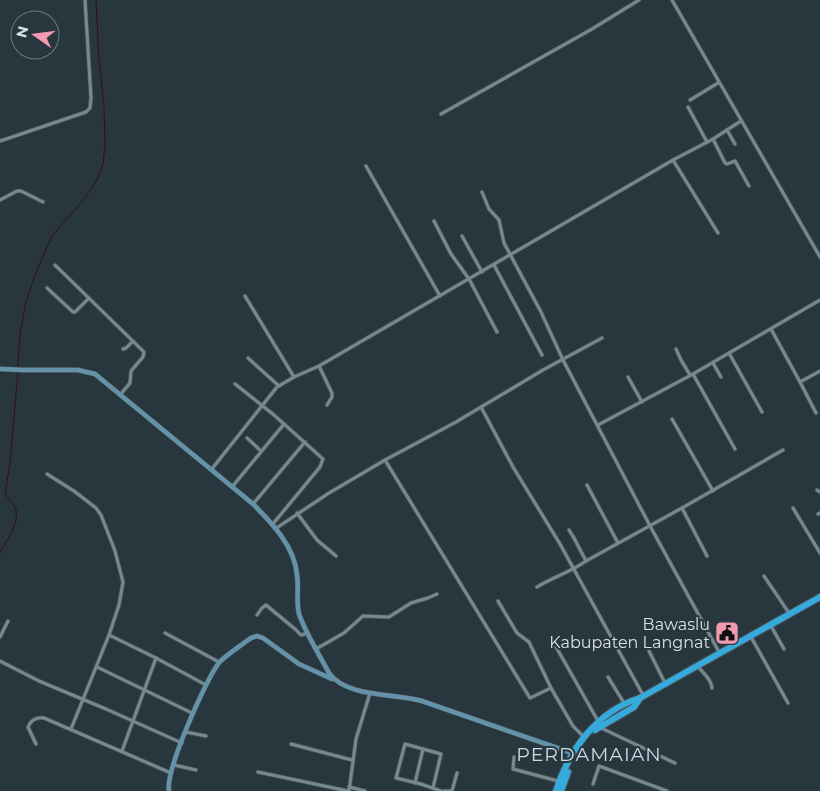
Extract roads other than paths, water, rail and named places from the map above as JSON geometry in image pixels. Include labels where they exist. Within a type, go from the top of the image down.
[{"type":"highway","points":[[556,791],[572,753],[584,736],[624,703],[642,697],[820,597]]},
{"type":"highway","points":[[561,791],[575,754],[598,724],[634,707],[642,697]]},
{"type":"street","points":[[0,141],[86,112],[90,108],[92,98],[85,0]]},
{"type":"street","points":[[441,114],[592,29],[639,0]]},
{"type":"street","points":[[672,0],[718,83],[820,257]]},
{"type":"street","points":[[690,100],[718,83]]},
{"type":"street","points":[[688,106],[707,142]]},
{"type":"street","points":[[211,470],[279,386],[319,366],[469,280],[741,121]]},
{"type":"street","points":[[727,130],[735,144]]},
{"type":"street","points":[[713,139],[725,163],[735,161],[749,186]]},
{"type":"street","points":[[674,160],[718,233]]},
{"type":"street","points":[[366,166],[440,296]]},
{"type":"street","points":[[0,200],[17,191],[21,191],[43,202]]},
{"type":"street","points":[[482,192],[489,209],[499,220],[504,243],[563,360],[719,653]]},
{"type":"street","points":[[434,221],[451,254],[469,280],[497,332]]},
{"type":"street","points":[[462,236],[482,272]]},
{"type":"street","points":[[54,265],[90,298],[144,354],[131,371],[130,383],[120,395]]},
{"type":"street","points":[[494,265],[542,355]]},
{"type":"street","points":[[47,288],[73,312],[90,298]]},
{"type":"street","points":[[245,296],[294,377]]},
{"type":"street","points":[[598,425],[713,363],[820,300]]},
{"type":"street","points":[[771,329],[816,412]]},
{"type":"street","points":[[274,527],[385,460],[481,407],[526,379],[602,338]]},
{"type":"street","points":[[123,348],[126,348],[133,341]]},
{"type":"street","points":[[676,349],[735,449]]},
{"type":"street","points":[[728,353],[762,412]]},
{"type":"street","points":[[248,358],[279,386]]},
{"type":"street","points":[[713,363],[721,377]]},
{"type":"street","points":[[319,366],[332,395],[326,405]]},
{"type":"street","points":[[0,369],[86,371],[95,374],[253,504],[274,527],[296,564],[299,611],[308,633],[333,679]]},
{"type":"street","points":[[800,382],[820,371]]},
{"type":"street","points":[[628,377],[642,402]]},
{"type":"street","points":[[235,384],[321,456],[323,462],[274,527]]},
{"type":"street","points":[[481,407],[642,697]]},
{"type":"street","points":[[672,419],[713,491]]},
{"type":"street","points":[[232,487],[284,424]]},
{"type":"street","points":[[247,438],[261,451]]},
{"type":"street","points":[[253,504],[305,442]]},
{"type":"street","points":[[537,587],[573,570],[783,450]]},
{"type":"street","points":[[385,460],[530,698],[551,688]]},
{"type":"street","points":[[47,474],[96,508],[106,528],[119,565],[122,582],[120,605],[71,729]]},
{"type":"street","points":[[587,485],[618,543]]},
{"type":"street","points":[[682,508],[707,556]]},
{"type":"street","points":[[794,508],[820,553]]},
{"type":"street","points":[[297,513],[317,540],[336,556]]},
{"type":"street","points":[[569,530],[586,561]]},
{"type":"street","points":[[764,576],[790,614]]},
{"type":"street","points":[[316,649],[344,634],[363,616],[390,617],[411,603],[437,594]]},
{"type":"street","points":[[498,601],[517,633],[529,642],[551,688],[573,726],[584,736]]},
{"type":"street","points":[[257,615],[266,605],[302,636],[308,633]]},
{"type":"street","points":[[0,637],[8,621]]},
{"type":"street","points":[[0,626],[4,629]]},
{"type":"street","points":[[770,626],[784,649]]},
{"type":"street","points":[[165,633],[219,662]]},
{"type":"street","points":[[109,635],[206,685]]},
{"type":"street","points":[[751,636],[788,703]]},
{"type":"street","points":[[169,791],[168,783],[192,713],[219,662],[251,638],[260,637],[299,664],[339,683],[370,693],[422,700],[572,753]]},
{"type":"street","points":[[551,638],[598,724],[675,763]]},
{"type":"street","points":[[649,650],[665,683]]},
{"type":"street","points":[[122,751],[156,658]]},
{"type":"street","points":[[0,661],[39,681],[182,743]]},
{"type":"street","points":[[698,665],[709,678],[712,688]]},
{"type":"street","points":[[97,667],[192,713]]},
{"type":"street","points":[[608,677],[624,703]]},
{"type":"street","points":[[348,790],[356,739],[370,693]]},
{"type":"street","points":[[36,744],[28,727],[29,723],[39,717],[171,773]]},
{"type":"street","points":[[186,732],[206,736]]},
{"type":"street","points":[[292,744],[352,760]]},
{"type":"street","points":[[433,788],[442,754],[405,744],[396,778],[443,791],[452,791],[457,773]]},
{"type":"street","points":[[415,783],[423,750]]},
{"type":"street","points":[[514,757],[513,769],[559,781]]},
{"type":"street","points":[[174,764],[196,770]]},
{"type":"street","points":[[594,784],[599,766],[667,791]]},
{"type":"street","points":[[258,772],[348,790],[365,791]]},
{"type":"waterway","points":[[18,368],[20,334],[26,301],[37,270],[52,236],[84,199],[97,180],[103,165],[105,145],[104,106],[99,61],[96,0]]},
{"type":"waterway","points":[[0,552],[15,524],[16,518],[15,507],[5,494],[10,463],[18,372]]},
{"type":"place","name":"Bawaslu Kabupaten Langnat","points":[[727,633]]},
{"type":"district","name":"PERDAMAIAN","points":[[589,754]]}]
